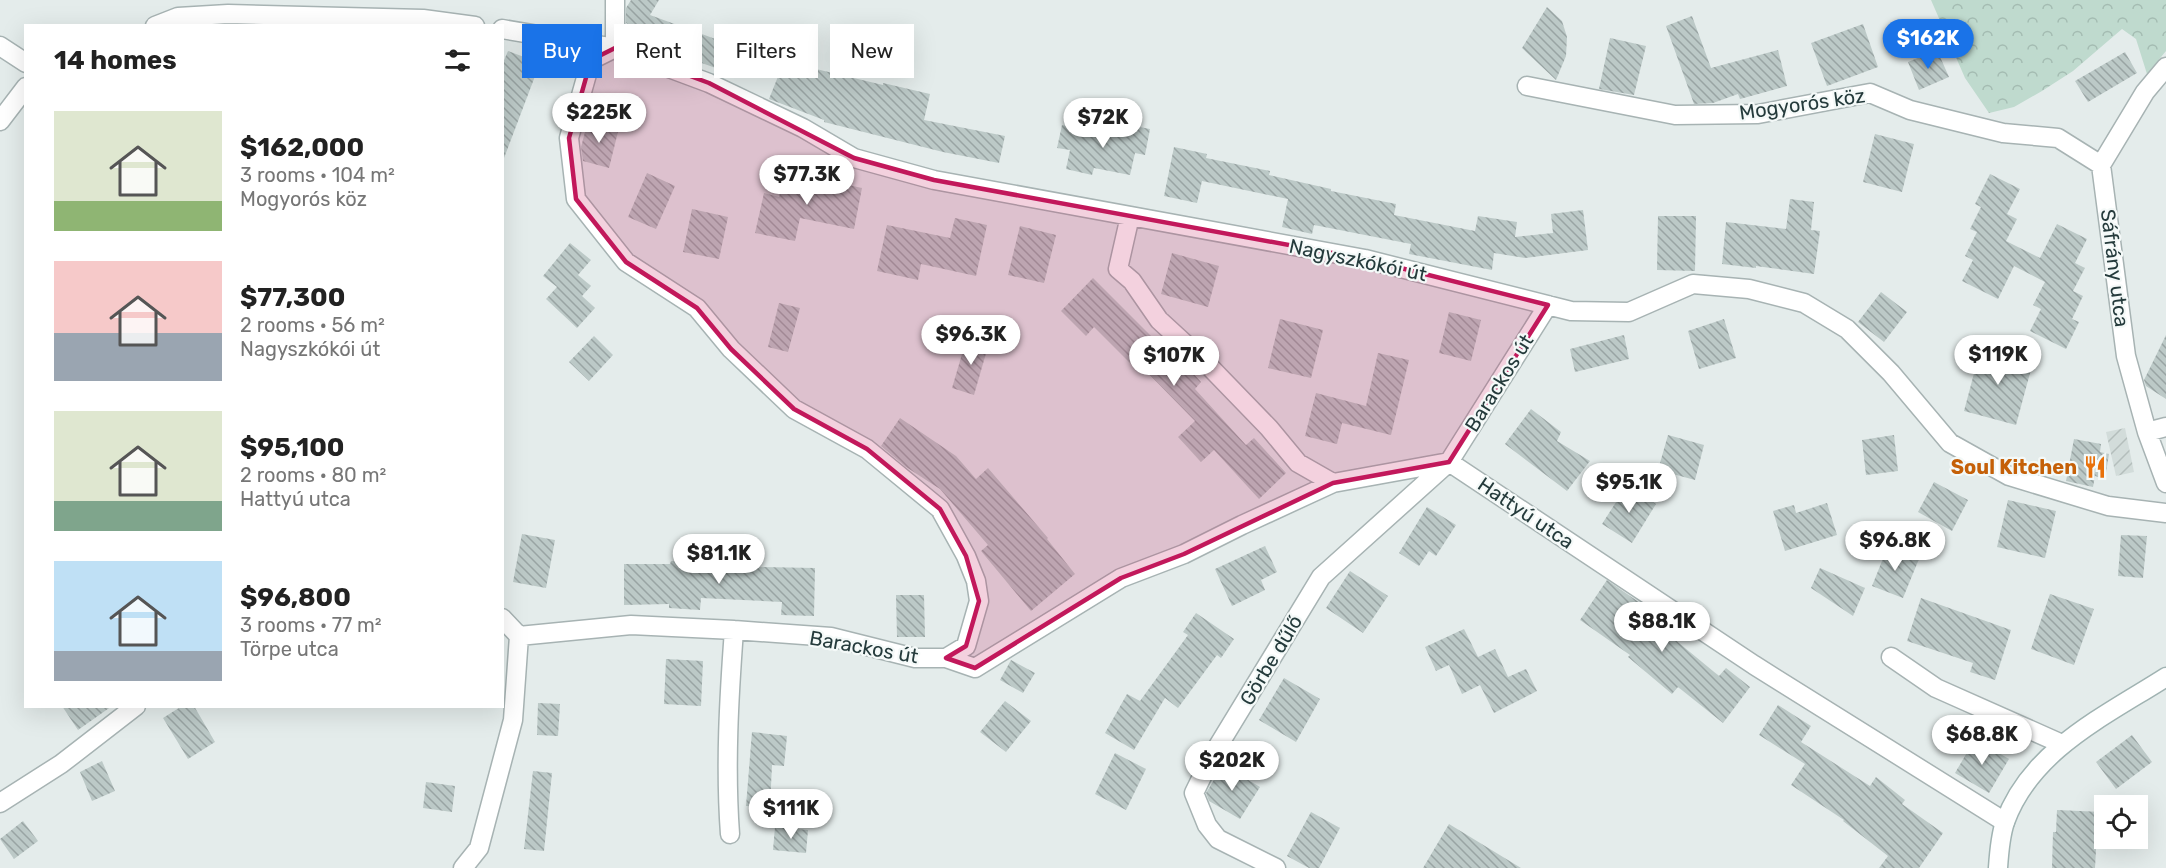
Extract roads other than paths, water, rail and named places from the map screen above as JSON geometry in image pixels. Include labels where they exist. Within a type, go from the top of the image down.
[{"type":"street","points":[[615,0],[615,24]]},
{"type":"street","points":[[160,24],[178,17],[228,14],[423,19],[460,24]]},
{"type":"street","name":"Nagyszkókói út","points":[[504,29],[614,48]]},
{"type":"street","points":[[0,46],[24,62]]},
{"type":"street","points":[[614,48],[591,60],[569,138],[576,199],[626,262],[697,308],[731,349],[794,409],[867,449],[940,509],[966,556],[976,581],[979,601],[966,645],[946,658]]},
{"type":"street","points":[[2101,165],[2145,92],[2166,67]]},
{"type":"street","name":"Nagyszkókói út","points":[[696,78],[803,128],[854,158],[934,180],[1365,259],[1571,311],[1629,312],[1693,284],[1749,289],[1804,303],[1847,329],[1891,373],[1950,442],[2009,476],[2108,506],[2166,513]]},
{"type":"street","name":"Mogyorós köz","points":[[1527,86],[1675,115],[1758,114],[1870,93],[1910,110],[2003,133],[2058,138],[2101,165]]},
{"type":"street","points":[[0,121],[24,90]]},
{"type":"street","name":"Sáfrány utca","points":[[2101,165],[2126,356],[2147,432],[2166,483]]},
{"type":"street","points":[[1130,216],[1118,269],[1132,282],[1159,320],[1208,365],[1269,428],[1298,463],[1333,483],[1449,462]]},
{"type":"street","name":"Barackos út","points":[[1449,462],[1548,305]]},
{"type":"street","points":[[2147,432],[2166,427]]},
{"type":"street","name":"Hattyú utca","points":[[1449,462],[1754,665],[2005,822]]},
{"type":"street","name":"Görbe dűlő","points":[[1276,868],[1218,839],[1207,825],[1194,793],[1212,756],[1321,577],[1449,462]]},
{"type":"street","name":"Barackos út","points":[[519,636],[631,625],[734,630],[831,637],[915,658],[946,658],[975,668],[1121,578],[1184,554],[1333,483]]},
{"type":"street","points":[[463,868],[479,848],[513,720],[519,636],[504,620]]},
{"type":"street","points":[[730,834],[727,794],[729,700],[734,630]]},
{"type":"street","points":[[1891,657],[1936,688],[2062,744]]},
{"type":"street","points":[[1998,868],[2005,822],[2028,778],[2062,744],[2166,677]]},
{"type":"street","points":[[0,804],[61,764],[133,708]]},
{"type":"place","name":"Soul Kitchen","points":[[2095,467]]}]
